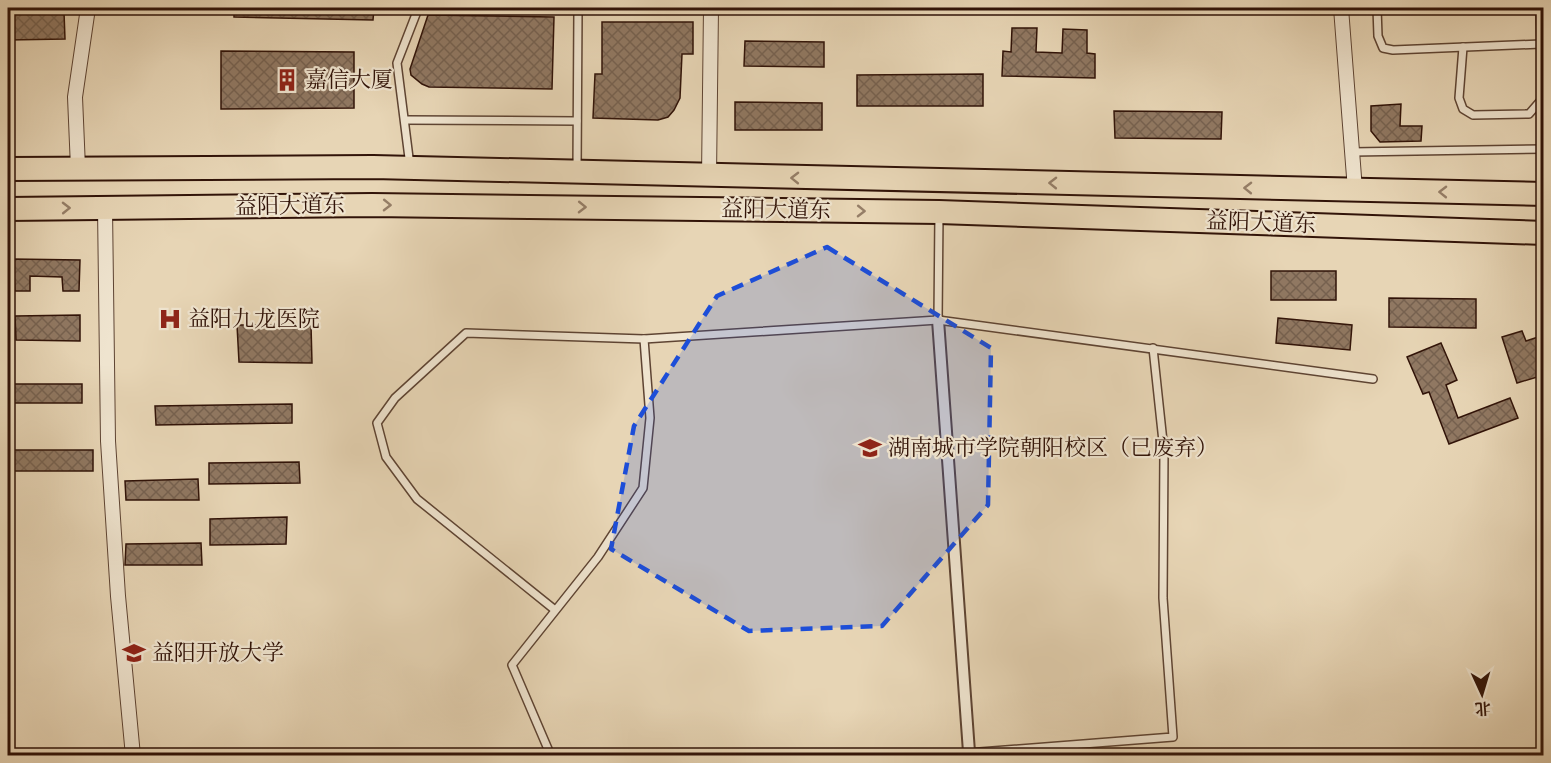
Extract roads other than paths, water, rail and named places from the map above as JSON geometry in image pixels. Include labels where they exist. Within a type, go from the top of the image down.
[{"type":"main road","points":[[8,169],[410,167],[709,176],[1544,194]]},
{"type":"main road","points":[[1483,230],[1484,193]]},
{"type":"main road","name":"益阳大道东","points":[[8,208],[372,205],[939,212],[1544,232]]},
{"type":"street","points":[[78,168],[75,98],[88,8]]},
{"type":"street","points":[[709,176],[711,8]]},
{"type":"street","points":[[1341,8],[1355,190]]},
{"type":"street","points":[[105,207],[108,441],[118,596],[133,756]]},
{"type":"street","points":[[939,320],[969,752]]},
{"type":"lane","points":[[1377,8],[1378,36],[1383,48],[1393,50],[1541,44]]},
{"type":"lane","points":[[1463,47],[1458,98],[1462,109],[1473,115],[1529,114],[1542,99],[1540,8]]},
{"type":"lane","points":[[410,167],[397,63],[418,9],[688,10]]},
{"type":"lane","points":[[577,172],[578,10]]},
{"type":"lane","points":[[405,120],[578,121]]},
{"type":"lane","points":[[1352,152],[1544,149]]},
{"type":"lane","points":[[939,212],[939,320]]},
{"type":"lane","points":[[555,610],[417,499],[386,457],[377,423],[395,398],[466,333],[644,339],[939,320],[1373,379]]},
{"type":"lane","points":[[550,756],[512,665],[598,556],[643,488],[650,418],[644,339]]},
{"type":"lane","points":[[928,756],[1173,737],[1163,598],[1164,451],[1153,348]]},
{"type":"place","name":"嘉信大厦","points":[[287,80]]},
{"type":"place","name":"益阳九龙医院","points":[[170,319]]},
{"type":"place","name":"湖南城市学院朝阳校区（已废弃）","points":[[870,448]]},
{"type":"place","name":"益阳开放大学","points":[[134,653]]}]
